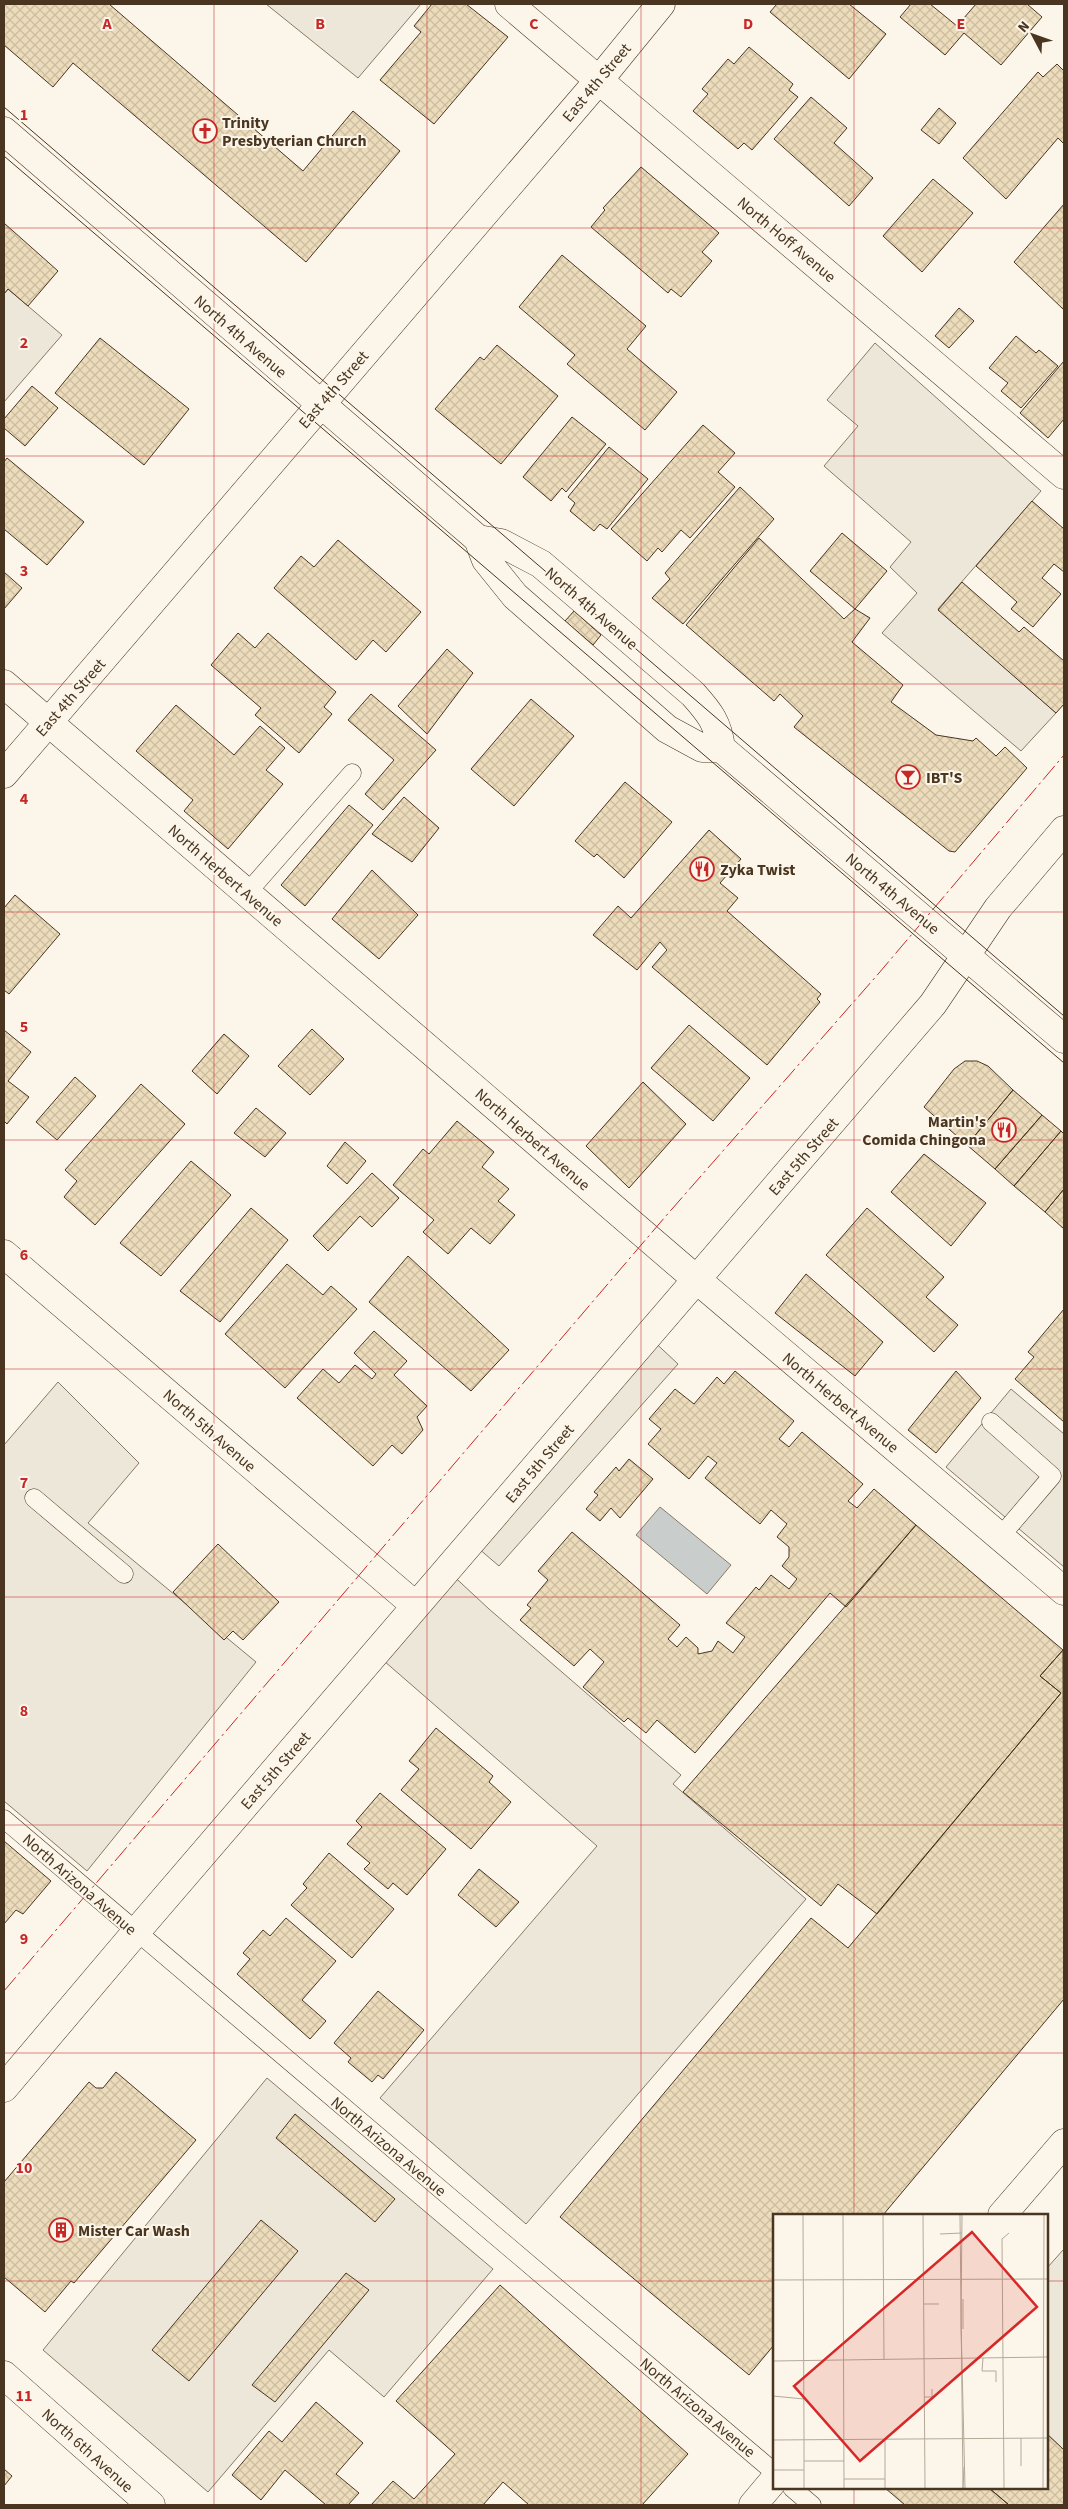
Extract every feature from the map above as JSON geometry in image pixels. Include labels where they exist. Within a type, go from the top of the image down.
[{"type":"street","name":"North Hoff Avenue","points":[[509,4],[1064,475]]},
{"type":"street","name":"East 4th Street","points":[[4,774],[661,4]]},
{"type":"street","name":"North 4th Avenue","points":[[4,131],[478,540],[486,560],[515,596],[667,729],[702,748],[721,748],[1064,1039]]},
{"type":"street","name":"North 4th Avenue","points":[[478,540],[501,544],[541,564],[694,694],[719,730],[721,748]]},
{"type":"street","name":"North Herbert Avenue","points":[[4,684],[696,1279],[1064,1591]]},
{"type":"street","name":"East 5th Street","points":[[4,2088],[933,1004],[998,908],[1064,830]]},
{"type":"street","name":"North 5th Avenue","points":[[4,1254],[416,1606]]},
{"type":"street","points":[[1003,2214],[1063,2148]]},
{"type":"street","name":"North 6th Avenue","points":[[4,2375],[151,2505]]},
{"type":"street","points":[[753,2505],[773,2481]]},
{"type":"lane","points":[[247,894],[352,773]]},
{"type":"lane","points":[[990,1422],[1052,1476],[1000,1537]]},
{"type":"lane","points":[[34,1498],[124,1574]]},
{"type":"lane","name":"North Arizona Avenue","points":[[4,1818],[773,2471]]},
{"type":"lane","points":[[793,2489],[812,2505]]},
{"type":"shaded area","points":[[266,4],[421,4],[358,78]]},
{"type":"shaded area","points":[[8,289],[62,335],[4,402],[4,294]]},
{"type":"shaded area","points":[[875,343],[1041,491],[938,609],[1056,713],[1021,751],[882,633],[917,593],[890,567],[911,542],[824,466],[858,426],[827,400]]},
{"type":"shaded area","points":[[647,1335],[678,1364],[499,1566],[471,1542]]},
{"type":"shaded area","points":[[58,1382],[139,1463],[88,1523],[256,1662],[87,1871],[4,1801],[4,1445]]},
{"type":"shaded area","points":[[1011,1389],[1064,1434],[1064,1567],[946,1467]]},
{"type":"shaded area","points":[[660,1507],[731,1565],[707,1594],[636,1535]]},
{"type":"shaded area","points":[[447,1570],[489,1609],[681,1775],[673,1784],[806,1899],[526,2224],[380,2098],[597,1846],[376,1654]]},
{"type":"shaded area","points":[[267,2078],[493,2269],[384,2397],[329,2350],[208,2492],[43,2350]]},
{"type":"shaded area","points":[[1063,2250],[1064,2450],[1048,2435],[1048,2267]]},
{"type":"building","name":"Trinity Presbyterian Church","points":[[4,4],[109,4],[303,171],[353,111],[400,151],[306,262],[73,63],[53,87],[4,45]]},
{"type":"building","points":[[432,4],[466,4],[508,37],[434,124],[380,80],[421,32],[414,26]]},
{"type":"building","points":[[777,4],[849,4],[886,34],[849,79],[770,12]]},
{"type":"building","points":[[911,4],[930,4],[957,26],[976,4],[1027,4],[1042,17],[1001,65],[964,33],[945,55],[900,17]]},
{"type":"building","points":[[749,47],[793,84],[789,90],[798,97],[752,150],[744,143],[738,149],[693,111],[708,94],[702,89],[728,59],[734,64]]},
{"type":"building","points":[[1057,64],[1064,71],[1064,144],[1058,138],[1006,199],[963,158],[1038,72],[1043,77]]},
{"type":"building","points":[[811,97],[847,128],[834,143],[873,178],[849,206],[774,139]]},
{"type":"building","points":[[939,108],[956,123],[939,144],[921,130]]},
{"type":"building","points":[[641,167],[719,233],[702,252],[712,261],[681,297],[671,289],[668,293],[591,227],[605,210],[603,208]]},
{"type":"building","points":[[933,179],[973,213],[922,272],[883,236]]},
{"type":"building","points":[[1064,204],[1064,310],[1014,262]]},
{"type":"building","points":[[4,223],[58,271],[28,306],[8,289],[4,294]]},
{"type":"building","points":[[562,255],[646,326],[627,349],[677,392],[645,430],[567,364],[575,355],[519,307]]},
{"type":"building","points":[[959,308],[974,321],[949,348],[935,336]]},
{"type":"building","points":[[1016,336],[1036,353],[1039,350],[1058,366],[1021,408],[1001,391],[1008,383],[989,368]]},
{"type":"building","points":[[100,338],[189,409],[144,465],[55,393]]},
{"type":"building","points":[[497,345],[558,396],[501,464],[435,409],[480,357],[484,360]]},
{"type":"building","points":[[1064,361],[1064,419],[1048,438],[1020,413]]},
{"type":"building","points":[[32,386],[58,408],[25,446],[4,428],[4,419]]},
{"type":"building","points":[[572,417],[606,444],[566,492],[562,488],[551,501],[523,477]]},
{"type":"building","points":[[703,425],[735,453],[718,472],[735,487],[690,538],[681,530],[662,552],[658,548],[647,561],[611,529]]},
{"type":"building","points":[[609,447],[648,479],[607,529],[600,524],[594,531],[570,511],[575,503],[568,497]]},
{"type":"building","points":[[7,458],[84,522],[47,565],[4,529],[4,462]]},
{"type":"building","points":[[740,487],[774,519],[683,624],[652,598],[670,579],[665,573]]},
{"type":"building","points":[[1032,501],[1064,529],[1064,572],[1054,564],[1042,578],[1061,594],[1033,627],[1011,609],[1017,602],[976,566]]},
{"type":"building","points":[[842,533],[887,571],[855,609],[810,571]]},
{"type":"building","points":[[759,538],[844,619],[855,609],[870,618],[852,642],[903,685],[891,702],[936,735],[973,741],[976,738],[996,756],[1005,747],[1027,768],[955,852],[949,851],[794,727],[803,716],[780,694],[774,701],[686,625]]},
{"type":"building","points":[[338,540],[421,612],[386,652],[373,640],[356,660],[274,588],[301,556],[314,567]]},
{"type":"building","points":[[4,572],[22,588],[4,609]]},
{"type":"building","points":[[962,582],[1019,632],[1024,627],[1064,661],[1064,704],[1056,713],[938,610]]},
{"type":"building","points":[[574,611],[601,635],[593,645],[565,621]]},
{"type":"building","points":[[238,633],[255,648],[268,633],[336,692],[324,707],[332,714],[299,753],[255,715],[261,708],[211,665]]},
{"type":"building","points":[[447,649],[473,673],[427,734],[398,706]]},
{"type":"building","points":[[371,694],[436,750],[383,810],[365,794],[394,760],[348,720]]},
{"type":"building","points":[[531,699],[574,736],[514,806],[471,769]]},
{"type":"building","points":[[176,705],[234,755],[260,726],[285,748],[266,770],[283,784],[228,849],[184,811],[193,800],[136,751]]},
{"type":"building","points":[[625,782],[672,822],[624,878],[597,854],[594,857],[575,841]]},
{"type":"building","points":[[404,797],[439,828],[412,862],[372,834]]},
{"type":"building","points":[[349,805],[373,825],[305,906],[281,885]]},
{"type":"building","points":[[709,830],[741,859],[720,883],[738,898],[727,911],[821,994],[817,999],[820,1002],[767,1065],[652,967],[667,950],[660,942],[637,970],[593,935],[618,906],[631,918]]},
{"type":"building","points":[[372,870],[418,915],[379,959],[332,919]]},
{"type":"building","points":[[15,895],[60,934],[9,994],[4,990],[4,908]]},
{"type":"building","points":[[689,1025],[750,1078],[713,1121],[651,1068]]},
{"type":"building","points":[[312,1029],[344,1059],[310,1095],[278,1066]]},
{"type":"building","points":[[4,1030],[31,1052],[8,1081],[29,1097],[7,1124],[4,1121]]},
{"type":"building","points":[[224,1034],[249,1056],[217,1094],[192,1071]]},
{"type":"building","points":[[965,1061],[977,1061],[988,1066],[1013,1090],[967,1145],[924,1107],[954,1069]]},
{"type":"building","points":[[75,1077],[96,1096],[57,1140],[36,1122]]},
{"type":"building","points":[[643,1082],[686,1124],[629,1188],[586,1146]]},
{"type":"building","points":[[141,1084],[185,1124],[95,1225],[64,1197],[77,1181],[65,1170]]},
{"type":"building","name":"Martin's Comida Chingona","points":[[1013,1090],[1042,1115],[995,1169],[967,1145]]},
{"type":"building","points":[[256,1108],[286,1133],[265,1157],[234,1133]]},
{"type":"building","points":[[1042,1115],[1061,1131],[1014,1186],[995,1169]]},
{"type":"building","points":[[457,1121],[494,1152],[482,1167],[509,1189],[498,1201],[515,1215],[490,1244],[471,1228],[448,1254],[423,1232],[434,1220],[393,1185],[423,1149],[429,1154]]},
{"type":"building","points":[[1061,1131],[1064,1134],[1064,1189],[1045,1212],[1014,1186]]},
{"type":"building","points":[[345,1142],[366,1161],[347,1184],[327,1166]]},
{"type":"building","points":[[924,1154],[986,1203],[951,1246],[891,1192]]},
{"type":"building","points":[[191,1161],[231,1195],[161,1276],[120,1243]]},
{"type":"building","points":[[372,1173],[399,1198],[372,1227],[360,1216],[328,1251],[313,1236]]},
{"type":"building","points":[[1064,1189],[1064,1229],[1045,1212]]},
{"type":"building","points":[[251,1208],[288,1240],[220,1322],[180,1291]]},
{"type":"building","points":[[867,1208],[944,1277],[926,1297],[958,1325],[934,1352],[826,1255]]},
{"type":"building","points":[[408,1256],[509,1350],[471,1391],[369,1302]]},
{"type":"building","points":[[287,1264],[323,1295],[331,1286],[357,1309],[285,1388],[225,1334]]},
{"type":"building","points":[[806,1274],[883,1342],[855,1376],[775,1313]]},
{"type":"building","points":[[1064,1309],[1064,1422],[1015,1379],[1034,1357],[1028,1352]]},
{"type":"building","points":[[374,1331],[407,1361],[394,1375],[427,1406],[417,1417],[423,1430],[402,1454],[392,1445],[373,1466],[297,1398],[323,1369],[339,1383],[355,1365],[372,1379],[376,1374],[354,1353]]},
{"type":"building","points":[[735,1371],[794,1421],[779,1439],[789,1447],[802,1432],[863,1484],[848,1501],[857,1508],[874,1489],[916,1525],[846,1607],[830,1593],[695,1753],[657,1720],[646,1733],[628,1718],[624,1722],[583,1687],[604,1662],[590,1649],[574,1666],[520,1620],[531,1608],[527,1605],[548,1580],[538,1571],[572,1532],[680,1625],[668,1639],[677,1647],[686,1637],[698,1648],[698,1654],[712,1651],[718,1641],[733,1653],[745,1637],[726,1623],[756,1587],[759,1590],[771,1575],[789,1589],[797,1579],[782,1566],[789,1557],[789,1547],[777,1537],[787,1524],[771,1510],[760,1524],[705,1478],[717,1463],[708,1456],[689,1479],[648,1444],[661,1429],[649,1419],[675,1389],[694,1404],[717,1377],[724,1384]]},
{"type":"building","points":[[956,1371],[981,1398],[936,1453],[908,1430]]},
{"type":"building","points":[[629,1459],[653,1479],[620,1518],[611,1508],[600,1521],[586,1509],[598,1495],[594,1492],[616,1467],[619,1471]]},
{"type":"building","points":[[916,1525],[1063,1650],[1040,1676],[1061,1693],[877,1914],[838,1884],[821,1906],[683,1792]]},
{"type":"building","points":[[218,1544],[279,1602],[243,1640],[233,1631],[224,1640],[173,1592]]},
{"type":"building","points":[[1063,1650],[1064,1999],[884,2214],[773,2214],[773,2346],[749,2375],[560,2217],[811,1918],[848,1948],[1061,1693],[1040,1676]]},
{"type":"building","points":[[436,1728],[493,1776],[489,1782],[511,1802],[471,1849],[401,1790],[419,1769],[409,1761]]},
{"type":"building","points":[[380,1793],[446,1849],[407,1895],[393,1883],[388,1889],[364,1869],[370,1863],[347,1844],[362,1827],[356,1821]]},
{"type":"building","points":[[4,1841],[51,1881],[23,1914],[16,1910],[4,1924]]},
{"type":"building","points":[[329,1853],[394,1909],[352,1958],[291,1905],[307,1888],[303,1884]]},
{"type":"building","points":[[479,1869],[519,1902],[496,1927],[458,1895]]},
{"type":"building","points":[[286,1918],[336,1961],[302,2000],[326,2021],[310,2039],[237,1974],[250,1959],[243,1953],[263,1930],[270,1936]]},
{"type":"building","points":[[378,1991],[424,2030],[383,2079],[378,2075],[372,2082],[348,2062],[351,2058],[334,2043]]},
{"type":"building","name":"Mister Car Wash","points":[[116,2072],[196,2140],[74,2283],[71,2281],[45,2312],[4,2277],[4,2182],[89,2082],[96,2088],[103,2088]]},
{"type":"building","points":[[295,2114],[395,2199],[375,2222],[276,2138]]},
{"type":"building","points":[[261,2220],[298,2251],[189,2381],[152,2350]]},
{"type":"building","points":[[346,2273],[369,2290],[275,2402],[252,2385]]},
{"type":"building","points":[[500,2285],[688,2454],[642,2505],[529,2505],[503,2482],[483,2505],[371,2505],[393,2481],[414,2499],[455,2454],[396,2401]]},
{"type":"building","points":[[316,2402],[363,2443],[336,2474],[359,2493],[348,2505],[326,2505],[285,2470],[261,2500],[232,2475],[269,2431],[282,2442]]},
{"type":"building","points":[[1048,2435],[1064,2450],[1064,2505],[1009,2505],[990,2489],[1048,2489]]},
{"type":"building","points":[[4,2469],[12,2476],[4,2486]]},
{"type":"building","points":[[886,2489],[990,2489],[1009,2505],[905,2505]]},
{"type":"tram line","points":[[4,107],[1064,1016]]},
{"type":"tram line","points":[[4,156],[1064,1063]]},
{"type":"power","points":[[4,1991],[665,1217],[879,973],[1064,755]]},
{"type":"place","name":"Trinity Presbyterian Church","points":[[205,131]]},
{"type":"place","name":"IBT'S","points":[[908,777]]},
{"type":"place","name":"Zyka Twist","points":[[702,869]]},
{"type":"place","name":"Martin's Comida Chingona","points":[[1004,1130]]},
{"type":"place","name":"Mister Car Wash","points":[[61,2230]]}]
